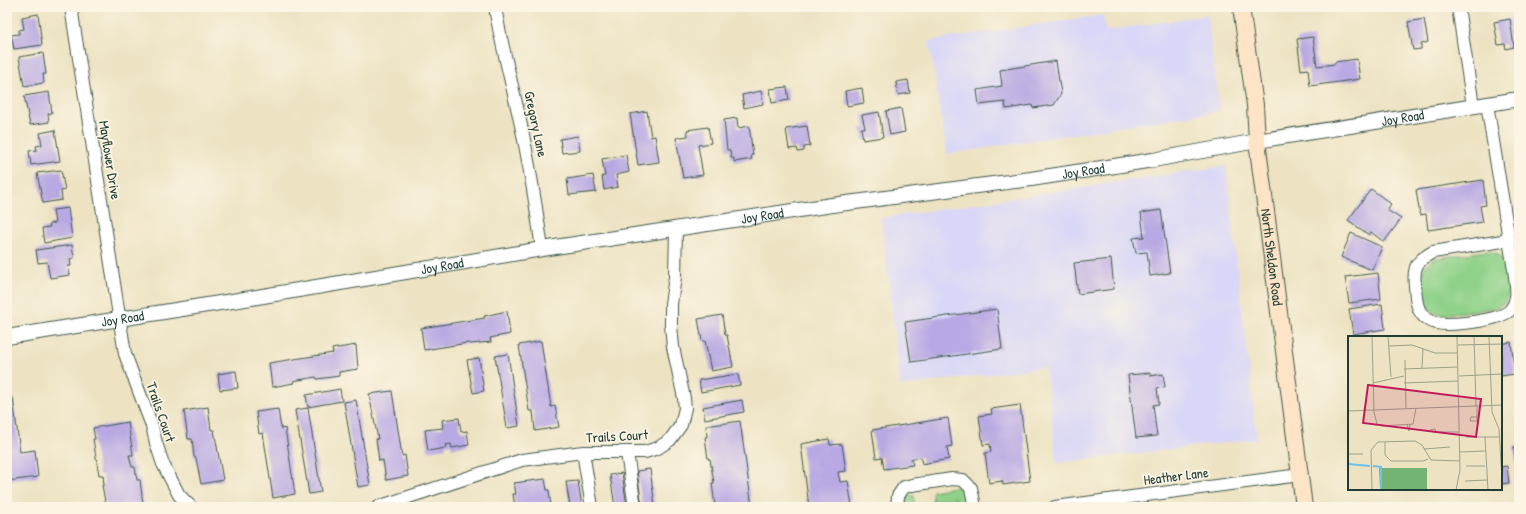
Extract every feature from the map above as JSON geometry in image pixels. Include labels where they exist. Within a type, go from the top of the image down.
[{"type":"main road","name":"North Sheldon Road","points":[[1241,7],[1255,105],[1258,141],[1304,507]]},
{"type":"street","name":"Mayflower Drive","points":[[71,7],[120,319]]},
{"type":"street","name":"Gregory Lane","points":[[495,7],[504,56],[531,170],[542,248]]},
{"type":"street","points":[[1458,7],[1473,106]]},
{"type":"street","name":"Joy Road","points":[[7,337],[256,297],[542,248],[832,205],[1031,179],[1519,99]]},
{"type":"street","points":[[1488,104],[1509,240],[1517,292],[1516,301],[1511,310],[1497,317],[1447,324],[1436,323],[1426,319],[1418,310],[1414,274],[1417,265],[1423,257],[1433,252],[1509,240]]},
{"type":"street","name":"Trails Court","points":[[384,506],[522,460],[583,452],[645,452],[658,448],[670,440],[677,432],[684,417],[684,398],[673,347],[671,326],[671,304],[675,277],[676,228]]},
{"type":"street","name":"Trails Court","points":[[120,319],[125,354],[150,419],[163,464],[178,495],[191,507]]},
{"type":"street","points":[[583,452],[592,507]]},
{"type":"street","points":[[626,453],[635,507]]},
{"type":"street","name":"Heather Lane","points":[[1055,507],[1300,475]]},
{"type":"street","points":[[897,507],[898,496],[904,487],[952,479],[963,480],[971,488],[975,507]]},
{"type":"shaded area","points":[[1103,15],[1106,31],[1207,15],[1220,111],[947,154],[929,41]]},
{"type":"shaded area","points":[[1226,166],[1257,439],[1057,463],[1045,367],[901,386],[881,218]]},
{"type":"green space","points":[[1487,251],[1498,254],[1505,263],[1509,288],[1507,298],[1504,303],[1496,308],[1440,315],[1434,313],[1427,306],[1423,294],[1422,274],[1427,265],[1437,258]]},
{"type":"green space","points":[[954,487],[961,489],[964,494],[964,504],[962,507],[957,507],[955,498],[936,500],[937,507],[906,507],[906,499],[909,495],[914,496],[915,505],[933,502],[933,491]]},
{"type":"building","points":[[38,14],[42,45],[14,49],[11,35],[19,34],[19,30],[24,29],[22,17]]},
{"type":"building","points":[[1424,19],[1428,42],[1421,44],[1421,49],[1413,50],[1408,22]]},
{"type":"building","points":[[1510,19],[1514,47],[1506,49],[1505,44],[1498,45],[1494,22]]},
{"type":"building","points":[[1313,37],[1317,66],[1357,59],[1360,79],[1310,86],[1308,69],[1301,70],[1297,39]]},
{"type":"building","points":[[43,53],[46,74],[43,74],[44,83],[24,86],[19,57]]},
{"type":"building","points":[[1056,61],[1061,94],[1054,105],[1033,108],[1032,105],[1006,109],[1005,102],[979,105],[977,90],[1002,86],[1000,70]]},
{"type":"building","points":[[908,80],[910,93],[898,95],[896,82]]},
{"type":"building","points":[[787,87],[789,100],[772,103],[770,89]]},
{"type":"building","points":[[862,88],[864,103],[847,106],[845,91]]},
{"type":"building","points":[[761,91],[763,104],[744,108],[742,95]]},
{"type":"building","points":[[49,92],[52,113],[48,114],[49,122],[30,125],[24,96]]},
{"type":"building","points":[[901,108],[905,132],[890,135],[886,111]]},
{"type":"building","points":[[647,111],[651,137],[655,136],[659,162],[638,165],[630,114]]},
{"type":"building","points":[[879,112],[883,137],[863,140],[861,128],[865,128],[862,115]]},
{"type":"building","points":[[737,118],[738,128],[749,126],[753,155],[751,155],[752,159],[734,162],[734,158],[731,158],[730,150],[727,150],[724,120]]},
{"type":"building","points":[[807,126],[810,146],[804,147],[804,151],[798,152],[797,148],[789,149],[786,129]]},
{"type":"building","points":[[708,127],[711,143],[698,145],[703,175],[683,178],[676,138],[688,136],[687,130]]},
{"type":"building","points":[[55,130],[60,161],[31,165],[29,151],[37,150],[36,146],[42,145],[40,133]]},
{"type":"building","points":[[578,136],[580,151],[562,153],[560,139]]},
{"type":"building","points":[[626,155],[629,172],[616,175],[618,187],[604,190],[602,176],[605,176],[602,159]]},
{"type":"building","points":[[61,170],[65,190],[61,191],[62,200],[43,203],[37,173]]},
{"type":"building","points":[[593,175],[596,192],[569,195],[567,179]]},
{"type":"building","points":[[1483,180],[1486,205],[1480,206],[1483,222],[1428,230],[1426,214],[1420,215],[1416,190]]},
{"type":"building","points":[[1371,189],[1391,204],[1387,210],[1401,219],[1384,242],[1371,232],[1369,235],[1348,220]]},
{"type":"building","points":[[68,208],[72,238],[44,243],[42,228],[50,227],[49,224],[55,223],[53,210]]},
{"type":"building","points":[[1161,210],[1170,273],[1150,276],[1147,252],[1136,253],[1133,238],[1144,237],[1141,213]]},
{"type":"building","points":[[1351,233],[1382,247],[1372,270],[1341,257]]},
{"type":"building","points":[[72,245],[74,258],[70,259],[71,266],[68,266],[70,275],[50,278],[47,262],[38,263],[36,250]]},
{"type":"building","points":[[1111,259],[1114,289],[1078,294],[1074,263]]},
{"type":"building","points":[[1378,273],[1381,299],[1349,303],[1345,277]]},
{"type":"building","points":[[1382,304],[1385,329],[1353,334],[1349,309]]},
{"type":"building","points":[[997,309],[1002,349],[911,362],[905,322]]},
{"type":"building","points":[[507,311],[510,334],[490,338],[491,342],[468,343],[424,350],[421,328],[485,318],[484,316]]},
{"type":"building","points":[[722,315],[725,335],[727,335],[733,367],[711,371],[705,341],[702,341],[698,319]]},
{"type":"building","points":[[541,341],[551,407],[555,406],[559,427],[535,431],[533,411],[529,411],[519,345]]},
{"type":"building","points":[[1511,342],[1515,374],[1502,376],[1502,344]]},
{"type":"building","points":[[356,345],[358,369],[339,372],[339,376],[317,379],[316,377],[272,387],[269,363],[333,353],[332,349]]},
{"type":"building","points":[[508,354],[519,426],[507,428],[495,356]]},
{"type":"building","points":[[479,358],[484,391],[473,393],[467,360]]},
{"type":"building","points":[[236,371],[238,388],[220,390],[218,374]]},
{"type":"building","points":[[1150,373],[1150,376],[1163,374],[1165,387],[1157,388],[1159,404],[1153,405],[1157,436],[1136,438],[1128,375]]},
{"type":"building","points":[[738,374],[740,385],[701,392],[699,380]]},
{"type":"building","points":[[340,389],[342,401],[308,407],[306,395]]},
{"type":"building","points":[[392,391],[402,456],[405,455],[408,476],[386,480],[383,460],[379,461],[376,439],[378,439],[369,394]]},
{"type":"building","points":[[13,398],[20,452],[35,450],[38,477],[7,481],[7,399]]},
{"type":"building","points":[[356,400],[370,485],[358,487],[344,402]]},
{"type":"building","points":[[742,400],[744,412],[705,419],[703,407]]},
{"type":"building","points":[[1020,405],[1030,481],[1003,485],[1002,481],[989,483],[985,453],[991,452],[990,444],[983,445],[979,416],[992,414],[991,409]]},
{"type":"building","points":[[208,407],[211,430],[214,430],[223,480],[201,484],[196,458],[194,457],[192,439],[188,439],[184,411]]},
{"type":"building","points":[[308,408],[321,492],[309,494],[295,410]]},
{"type":"building","points":[[278,409],[281,429],[285,428],[295,494],[273,498],[263,433],[259,434],[256,412]]},
{"type":"building","points":[[459,418],[461,432],[467,431],[469,445],[452,448],[451,444],[445,445],[446,448],[428,451],[425,430],[443,428],[442,420]]},
{"type":"building","points":[[948,418],[952,446],[947,447],[949,459],[922,464],[921,457],[911,459],[913,465],[884,469],[882,457],[876,458],[872,430]]},
{"type":"building","points":[[740,421],[752,507],[718,507],[715,506],[712,483],[714,483],[710,459],[708,459],[705,437],[707,437],[706,426]]},
{"type":"building","points":[[128,422],[133,455],[129,455],[132,467],[135,467],[137,480],[140,480],[143,504],[142,507],[106,507],[102,485],[104,485],[103,475],[99,475],[93,439],[95,439],[93,428]]},
{"type":"building","points":[[829,439],[830,445],[842,444],[846,471],[838,472],[840,482],[848,481],[852,507],[809,507],[801,444]]},
{"type":"building","points":[[1519,446],[1519,471],[1517,471],[1514,447]]},
{"type":"building","points":[[1507,466],[1509,483],[1502,484],[1502,467]]},
{"type":"building","points":[[650,469],[655,507],[642,507],[637,471]]},
{"type":"building","points":[[622,473],[627,507],[615,507],[610,475]]},
{"type":"building","points":[[545,479],[547,490],[549,490],[551,507],[515,507],[513,494],[516,494],[514,483]]},
{"type":"building","points":[[578,481],[582,507],[570,507],[566,482]]}]
